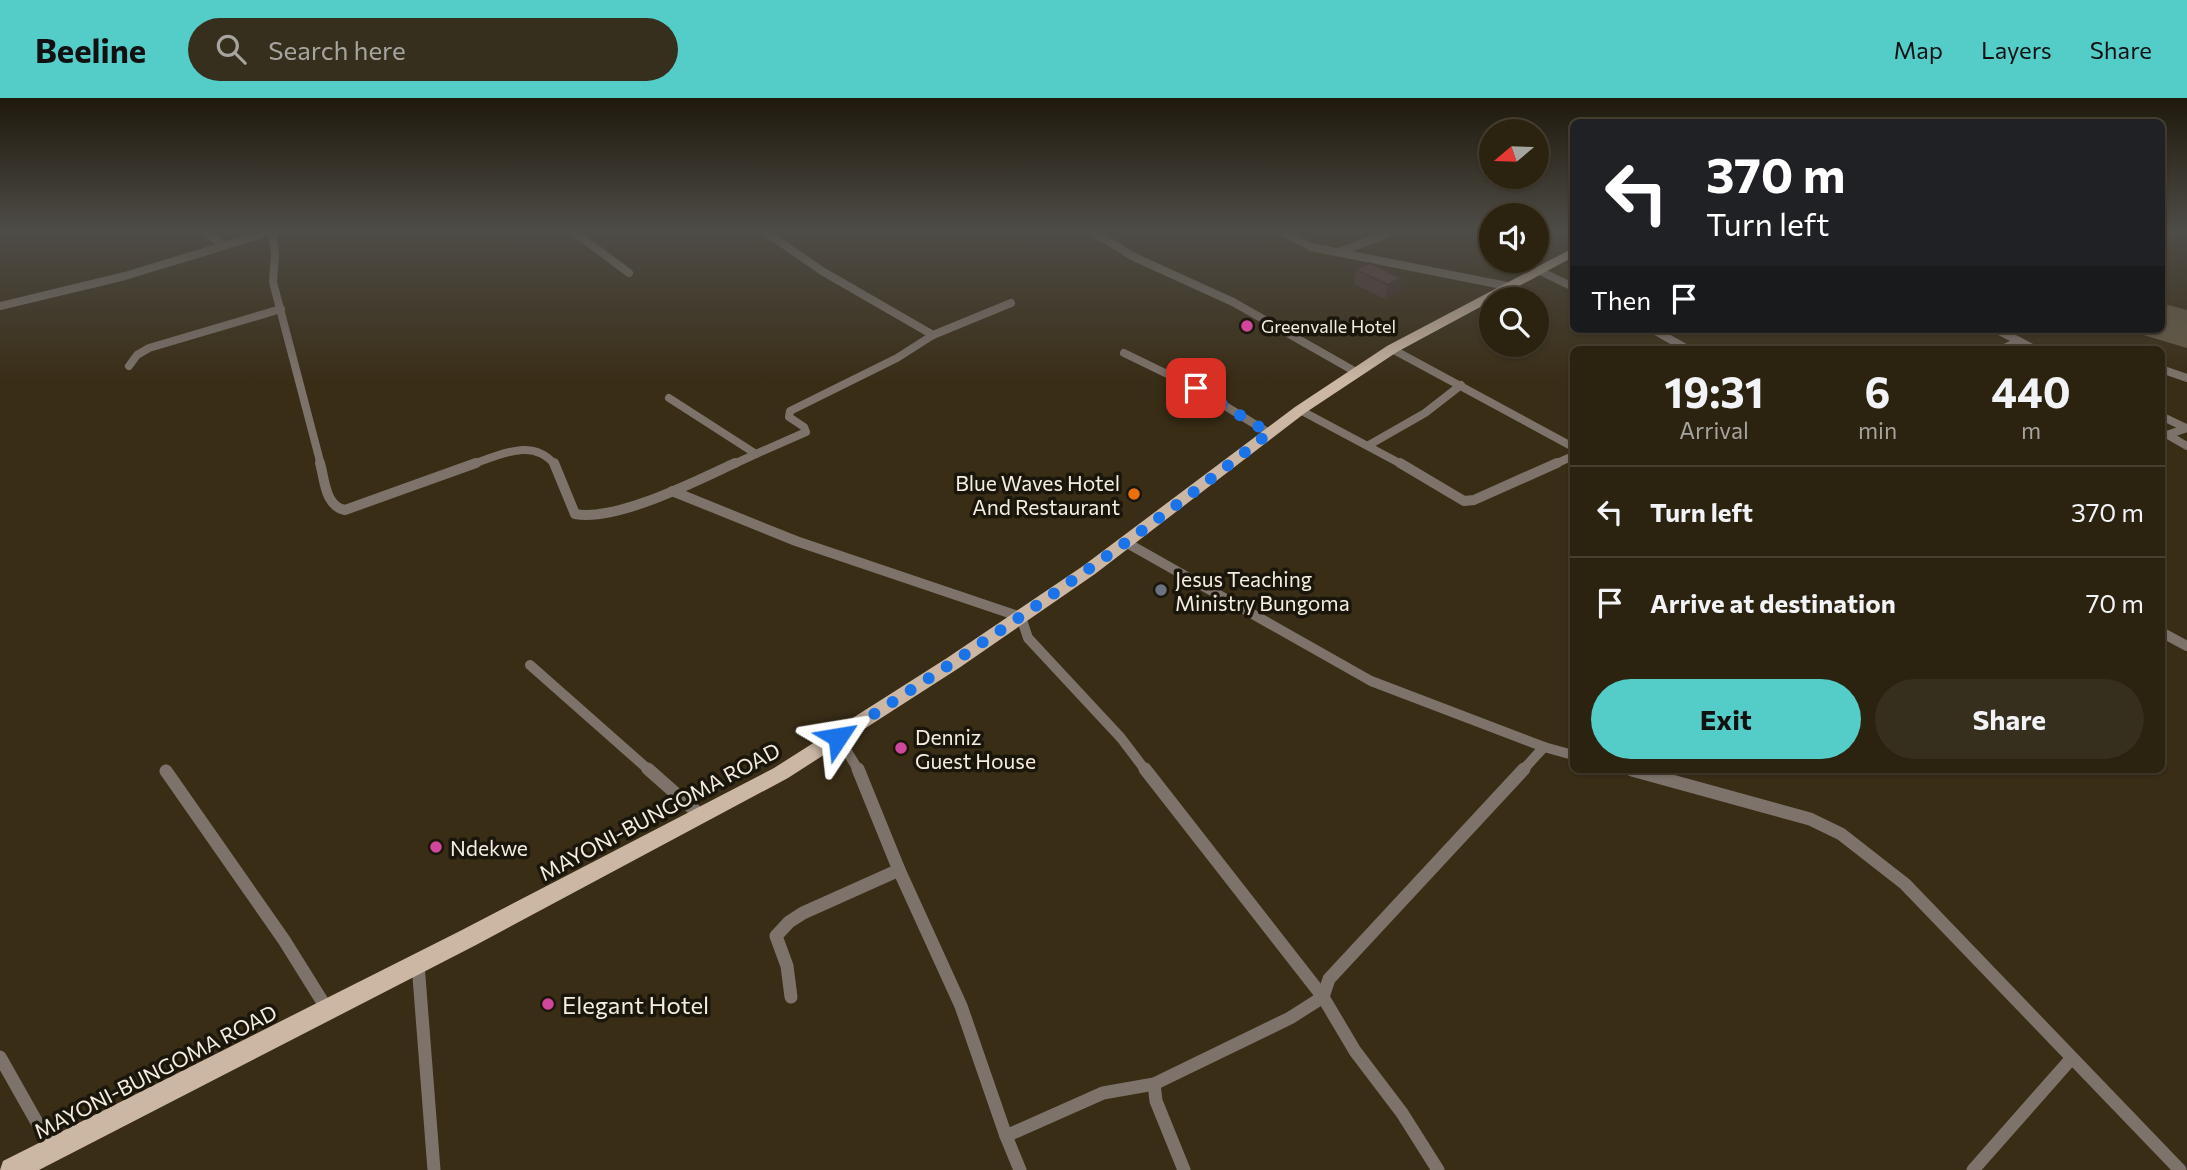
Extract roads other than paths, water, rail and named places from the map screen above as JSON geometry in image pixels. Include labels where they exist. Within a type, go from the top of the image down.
[{"type":"main road","name":"MAYONI-BUNGOMA ROAD","points":[[12,1170],[418,964],[781,773],[1021,617],[1127,543],[1269,433],[1356,372],[1392,349],[1517,281]]},
{"type":"street","points":[[0,306],[104,281]]},
{"type":"street","points":[[273,281],[327,491],[336,508],[345,510],[360,506],[520,449],[536,449],[555,461],[573,509],[579,517],[597,517],[672,491],[806,432],[804,427],[789,417],[790,411],[897,358],[933,335],[1010,303]]},
{"type":"street","points":[[839,281],[933,335]]},
{"type":"street","points":[[1187,281],[1233,302],[1356,372]]},
{"type":"street","points":[[1482,281],[1507,286]]},
{"type":"street","points":[[129,366],[136,355],[149,348],[281,309]]},
{"type":"street","points":[[1659,333],[1682,346]]},
{"type":"street","points":[[2003,333],[2028,346]]},
{"type":"street","points":[[2008,346],[2019,341]]},
{"type":"street","points":[[1392,349],[1570,445]]},
{"type":"street","points":[[1124,353],[1196,388],[1269,433]]},
{"type":"street","points":[[2165,370],[2187,378]]},
{"type":"street","points":[[1369,445],[1425,413],[1461,385]]},
{"type":"street","points":[[669,398],[756,454]]},
{"type":"street","points":[[1300,410],[1369,445],[1458,498],[1469,501],[1570,457]]},
{"type":"street","points":[[2165,418],[2187,428]]},
{"type":"street","points":[[2165,436],[2187,428]]},
{"type":"street","points":[[2165,436],[2187,446]]},
{"type":"street","points":[[672,491],[796,541],[1021,617],[1028,638],[1121,738],[1324,997],[1355,1051],[1402,1113],[1438,1170]]},
{"type":"street","points":[[1127,543],[1371,681],[1544,747],[1570,754]]},
{"type":"street","points":[[2165,634],[2187,646]]},
{"type":"street","points":[[530,665],[700,815]]},
{"type":"street","points":[[838,737],[858,769],[899,870],[961,1006],[1020,1170]]},
{"type":"street","points":[[1006,1136],[1102,1093],[1154,1084],[1290,1018],[1324,997],[1329,979],[1544,747]]},
{"type":"street","points":[[166,771],[284,940],[327,1009]]},
{"type":"street","points":[[1667,774],[1810,819],[1841,834],[1905,884],[2180,1170]]},
{"type":"street","points":[[791,997],[787,966],[776,936],[803,913],[899,870]]},
{"type":"street","points":[[418,964],[433,1170]]},
{"type":"street","points":[[0,1058],[52,1149]]},
{"type":"street","points":[[1973,1170],[2071,1059]]},
{"type":"street","points":[[1154,1084],[1156,1101],[1184,1170]]},
{"type":"place","name":"Greenvalle Hotel","points":[[1247,326]]},
{"type":"place","name":"Blue Waves Hotel And Restaurant","points":[[1134,494]]},
{"type":"place","name":"Jesus Teaching Ministry Bungoma","points":[[1161,590]]},
{"type":"place","name":"Denniz Guest House","points":[[901,748]]},
{"type":"place","name":"Ndekwe","points":[[436,847]]},
{"type":"place","name":"Elegant Hotel","points":[[548,1004]]}]
